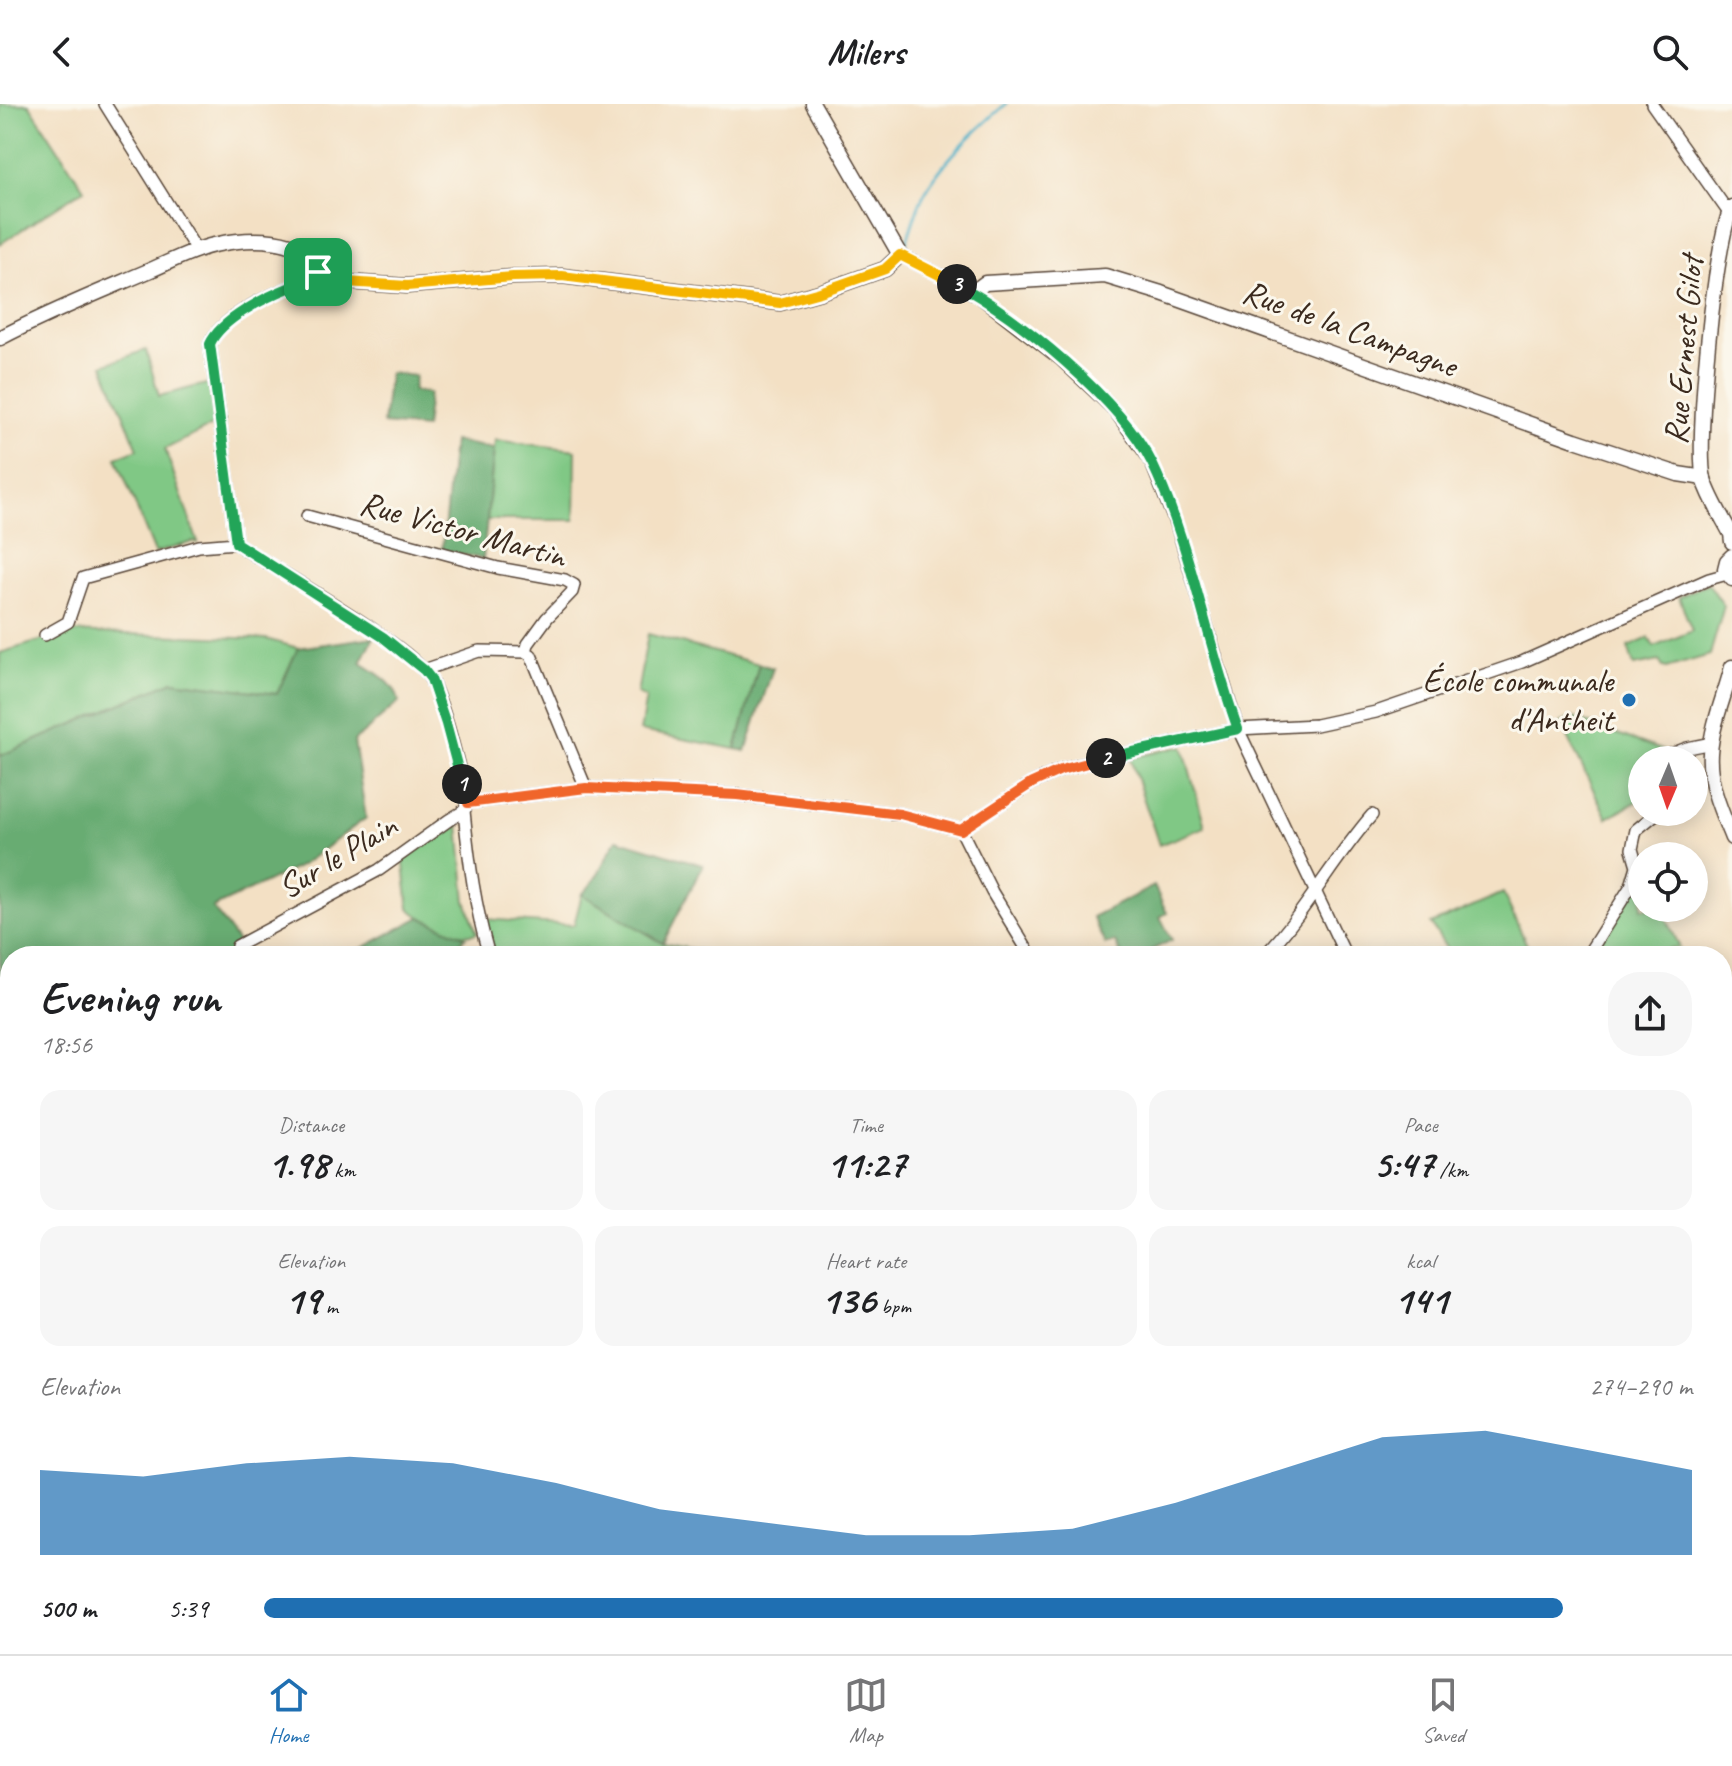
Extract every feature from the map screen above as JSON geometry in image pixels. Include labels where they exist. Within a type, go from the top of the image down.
[{"type":"street","points":[[105,104],[197,251]]},
{"type":"street","points":[[813,104],[900,255],[973,292],[1050,351],[1102,397],[1127,425],[1150,460],[1178,530],[1238,729],[1342,946]]},
{"type":"street","points":[[1652,104],[1727,207]]},
{"type":"street","name":"Rue Ernest Gilot","points":[[1727,207],[1703,404],[1704,478],[1732,542]]},
{"type":"street","points":[[0,338],[34,320],[197,251],[231,242],[287,243],[307,254],[318,272]]},
{"type":"street","points":[[318,272],[346,282],[407,286],[513,277],[578,277],[780,303],[885,269],[900,255]]},
{"type":"street","points":[[236,543],[210,344],[214,334],[226,322],[289,287],[310,280],[318,272]]},
{"type":"street","name":"Rue de la Campagne","points":[[973,292],[985,283],[1105,276],[1575,440],[1678,474],[1704,478]]},
{"type":"street","name":"Rue Victor Martin","points":[[307,516],[498,568],[565,580],[574,585],[572,592],[535,633],[526,652]]},
{"type":"street","points":[[45,635],[68,622],[83,578],[199,546],[236,543],[383,637],[431,679],[446,724],[466,807],[474,904],[486,946]]},
{"type":"street","points":[[466,807],[586,788],[737,795],[900,814],[961,830],[1032,783],[1061,770],[1238,729],[1316,725],[1376,712],[1522,662],[1709,579],[1729,576],[1726,565],[1732,556]]},
{"type":"street","points":[[424,670],[479,651],[526,652],[537,667],[586,788]]},
{"type":"street","points":[[1732,667],[1710,752],[1717,802],[1732,838]]},
{"type":"street","points":[[1697,746],[1712,743]]},
{"type":"street","name":"Sur le Plain","points":[[237,946],[379,870],[466,807]]},
{"type":"street","points":[[1274,946],[1317,891],[1332,864],[1372,815]]},
{"type":"street","points":[[1593,946],[1635,874],[1637,866],[1632,849],[1636,830],[1641,826]]},
{"type":"street","points":[[961,830],[992,892],[1025,946]]},
{"type":"green space","points":[[0,104],[29,104],[84,189],[0,244]]},
{"type":"green space","points":[[146,350],[159,396],[210,383],[216,424],[165,449],[198,543],[155,553],[116,457],[138,449],[103,365]]},
{"type":"green space","points":[[389,373],[415,376],[413,391],[429,393],[425,428],[383,424]]},
{"type":"green space","points":[[495,440],[576,450],[575,520],[487,520]]},
{"type":"green space","points":[[453,441],[494,449],[483,559],[442,550]]},
{"type":"green space","points":[[1708,583],[1724,606],[1710,655],[1667,668],[1659,661],[1634,666],[1628,647],[1649,638],[1654,647],[1692,631],[1679,597]]},
{"type":"green space","points":[[69,632],[266,639],[298,648],[277,694],[173,681],[0,756],[0,653]]},
{"type":"green space","points":[[648,634],[759,664],[736,749],[640,731],[646,698],[637,694]]},
{"type":"green space","points":[[374,637],[361,663],[390,684],[399,702],[354,741],[366,818],[302,865],[213,908],[241,946],[0,946],[0,756],[173,681],[277,694],[298,648]]},
{"type":"green space","points":[[759,664],[773,668],[746,751],[736,749]]},
{"type":"green space","points":[[1571,717],[1650,746],[1628,746],[1628,807],[1607,818],[1561,723]]},
{"type":"green space","points":[[1183,746],[1205,827],[1159,845],[1130,758]]},
{"type":"green space","points":[[451,821],[459,825],[466,901],[477,933],[469,935],[432,924],[409,908],[403,856]]},
{"type":"green space","points":[[617,839],[703,865],[663,943],[582,894],[597,875]]},
{"type":"green space","points":[[1154,886],[1167,913],[1160,917],[1172,940],[1160,946],[1105,944],[1092,917]]},
{"type":"green space","points":[[1628,890],[1628,922],[1668,922],[1679,946],[1597,946]]},
{"type":"green space","points":[[1503,893],[1527,946],[1445,946],[1431,924]]},
{"type":"green space","points":[[582,894],[663,943],[678,946],[491,946],[484,919],[574,925]]},
{"type":"green space","points":[[420,917],[466,937],[457,946],[366,946]]},
{"type":"waterway","points":[[906,243],[921,201],[939,171],[1006,104]]},
{"type":"place","name":"École communale d'Antheit","points":[[1629,700]]},
{"type":"route","points":[[900,255],[931,270],[973,292],[1010,318],[1102,397],[1127,425],[1150,460],[1164,490],[1238,729],[1061,770],[1032,783],[961,830],[900,814],[737,795],[586,788],[468,803],[446,724],[431,679],[424,670],[383,637],[236,543],[210,344],[214,334],[226,322],[289,287],[310,280],[318,272],[346,282],[407,286],[562,276],[780,303],[885,269],[900,255]]}]
